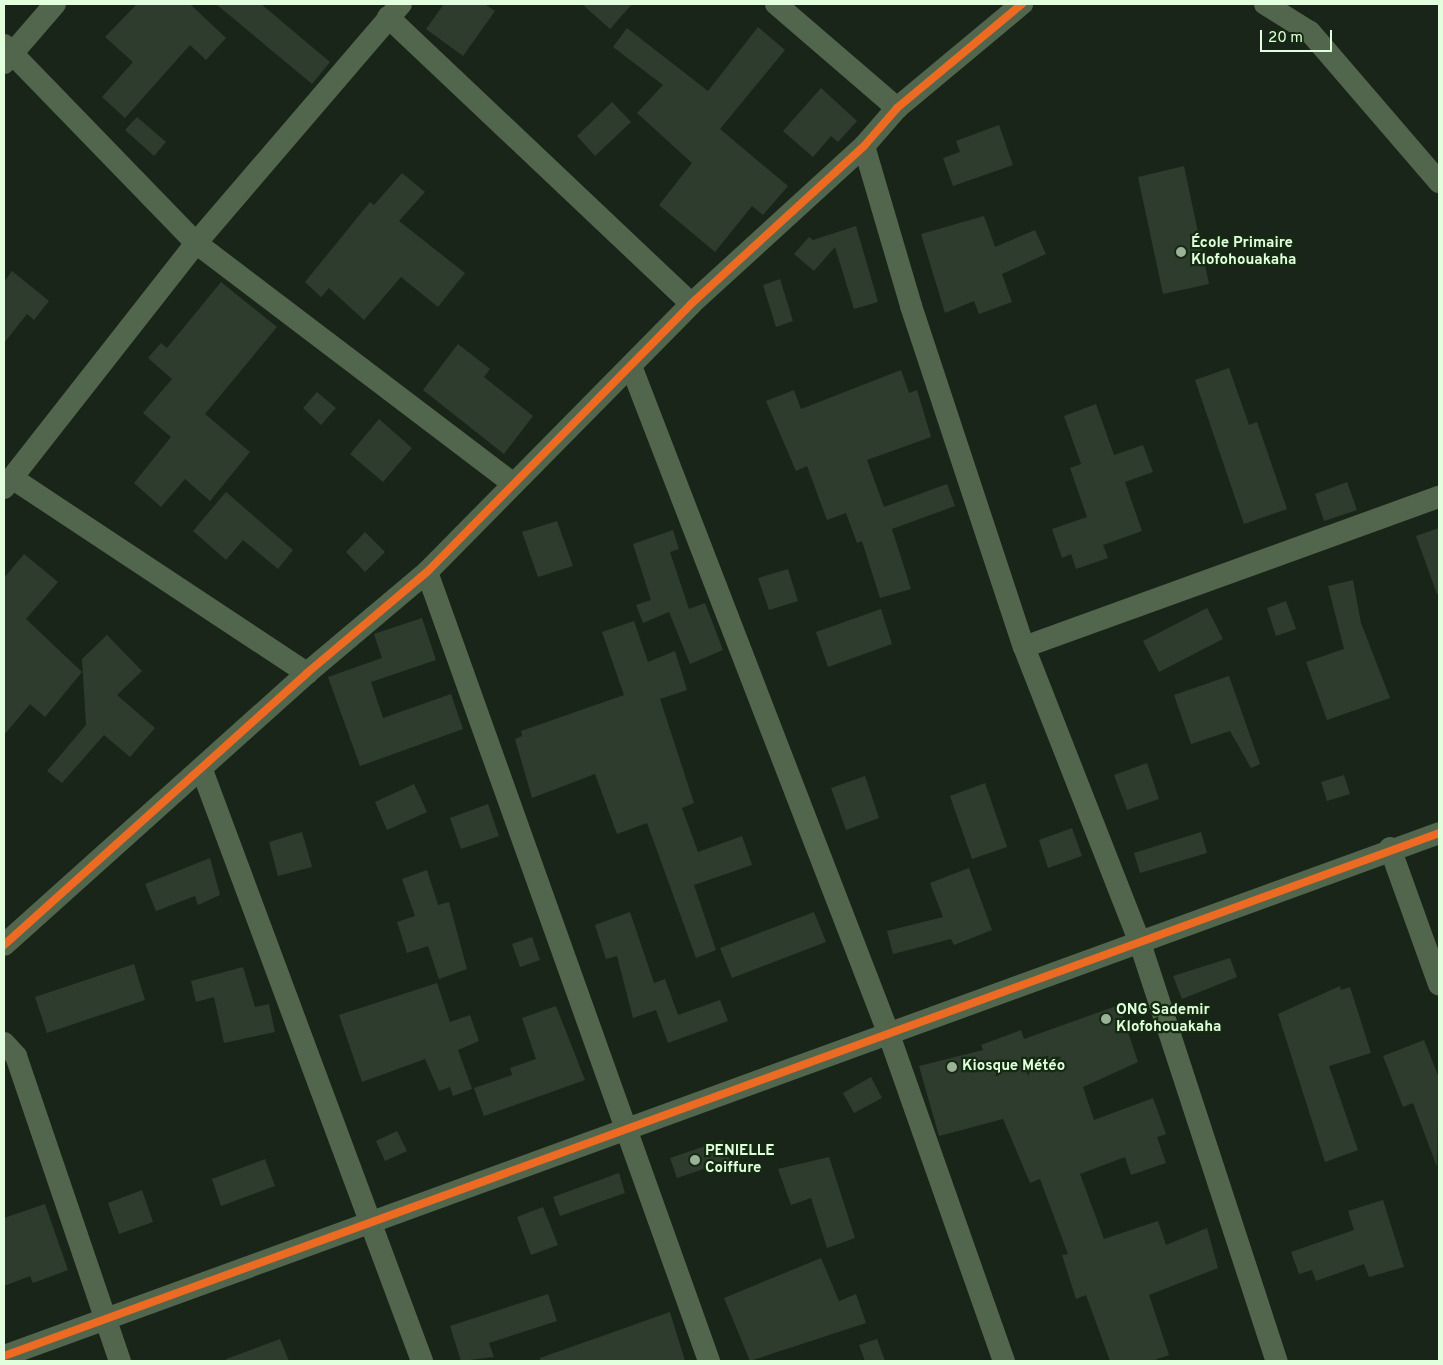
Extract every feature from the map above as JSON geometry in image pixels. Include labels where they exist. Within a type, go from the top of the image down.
[{"type":"street","points":[[55,4],[7,54],[196,243],[512,482]]},
{"type":"street","points":[[776,4],[897,108]]},
{"type":"street","points":[[4,945],[202,770],[307,673],[427,572],[512,482],[631,366],[691,304],[864,146],[897,108],[1022,4]]},
{"type":"street","points":[[1265,4],[1310,32],[1439,182]]},
{"type":"street","points":[[307,673],[8,483],[196,243],[394,10],[691,304]]},
{"type":"street","points":[[864,146],[911,306],[1024,647],[1139,940],[1277,1361]]},
{"type":"street","points":[[631,366],[888,1032],[1004,1361]]},
{"type":"street","points":[[1024,647],[1439,497]]},
{"type":"street","points":[[427,572],[623,1129],[709,1361]]},
{"type":"street","points":[[202,770],[422,1361]]},
{"type":"street","points":[[4,1356],[1390,848],[1439,833]]},
{"type":"street","points":[[1390,848],[1439,984]]},
{"type":"street","points":[[4,1043],[16,1056],[104,1319],[120,1361]]},
{"type":"building","points":[[137,4],[190,4],[226,38],[206,60],[190,45],[125,118],[102,97],[133,62],[105,37]]},
{"type":"building","points":[[216,4],[261,4],[330,62],[312,84]]},
{"type":"building","points":[[444,4],[485,4],[495,11],[463,56],[426,29]]},
{"type":"building","points":[[582,4],[632,4],[610,29]]},
{"type":"building","points":[[758,27],[785,50],[720,129],[788,186],[763,215],[752,206],[715,252],[659,205],[692,163],[637,113],[663,85],[613,47],[627,28],[708,91]]},
{"type":"building","points":[[821,88],[857,121],[838,142],[831,136],[813,157],[783,131]]},
{"type":"building","points":[[612,102],[631,122],[595,156],[577,136]]},
{"type":"building","points":[[137,117],[166,142],[154,156],[125,130]]},
{"type":"building","points":[[999,125],[1013,165],[953,186],[943,158],[960,152],[956,141]]},
{"type":"building","points":[[1184,166],[1209,284],[1163,294],[1138,177]]},
{"type":"building","points":[[402,173],[425,192],[399,221],[465,273],[438,307],[401,277],[364,320],[329,288],[321,297],[305,282],[370,202],[374,205]]},
{"type":"building","points":[[984,216],[995,247],[1035,230],[1046,254],[1002,274],[1012,302],[979,314],[974,301],[945,313],[921,234]]},
{"type":"building","points":[[856,226],[878,302],[854,309],[835,247],[814,271],[794,254],[809,237],[813,240]]},
{"type":"building","points":[[12,271],[49,301],[34,320],[27,314],[4,343],[4,282]]},
{"type":"building","points":[[780,279],[793,321],[776,327],[763,285]]},
{"type":"building","points":[[221,282],[277,327],[205,414],[250,452],[210,501],[185,479],[161,507],[134,483],[171,437],[143,413],[172,379],[148,358],[161,343],[167,348]]},
{"type":"building","points":[[458,344],[490,369],[484,377],[533,416],[504,454],[423,390]]},
{"type":"building","points":[[1229,368],[1249,425],[1257,422],[1287,509],[1244,524],[1195,380]]},
{"type":"building","points":[[901,370],[909,393],[917,390],[931,437],[867,460],[884,507],[947,484],[955,506],[892,529],[911,589],[880,598],[862,541],[857,543],[846,513],[827,520],[807,466],[796,471],[766,401],[794,390],[801,409]]},
{"type":"building","points":[[317,392],[336,408],[321,425],[303,408]]},
{"type":"building","points":[[1096,404],[1114,455],[1143,445],[1153,472],[1125,482],[1142,531],[1103,545],[1108,558],[1076,569],[1071,554],[1062,558],[1052,529],[1087,517],[1070,468],[1081,464],[1064,416]]},
{"type":"building","points":[[379,419],[412,448],[383,482],[350,454]]},
{"type":"building","points":[[1347,482],[1357,510],[1324,521],[1315,494]]},
{"type":"building","points":[[226,492],[293,550],[278,569],[243,540],[226,560],[193,531]]},
{"type":"building","points":[[557,521],[573,566],[538,577],[522,532]]},
{"type":"building","points":[[1439,528],[1439,593],[1437,594],[1416,536]]},
{"type":"building","points":[[673,530],[679,549],[670,552],[689,609],[705,603],[723,650],[690,664],[669,612],[643,623],[636,605],[651,600],[633,544]]},
{"type":"building","points":[[365,532],[385,552],[365,572],[346,552]]},
{"type":"building","points":[[24,554],[58,582],[26,619],[82,672],[45,717],[30,704],[4,735],[4,578]]},
{"type":"building","points":[[788,569],[798,601],[769,610],[758,578]]},
{"type":"building","points":[[1353,580],[1361,623],[1390,698],[1327,720],[1306,662],[1344,649],[1328,586]]},
{"type":"building","points":[[1286,601],[1296,629],[1276,636],[1267,608]]},
{"type":"building","points":[[1207,608],[1223,639],[1159,672],[1143,641]]},
{"type":"building","points":[[881,609],[892,644],[828,667],[816,632]]},
{"type":"building","points":[[422,618],[436,660],[371,682],[383,718],[451,694],[463,729],[360,766],[328,677],[382,658],[374,634]]},
{"type":"building","points":[[634,621],[648,662],[675,651],[687,690],[660,699],[694,803],[682,808],[698,852],[742,836],[752,865],[694,885],[716,950],[696,958],[647,823],[617,834],[595,774],[532,798],[515,739],[522,736],[521,731],[624,695],[602,632]]},
{"type":"building","points":[[107,635],[142,671],[117,695],[155,728],[130,757],[104,735],[62,783],[47,771],[86,725],[82,659]]},
{"type":"building","points":[[1229,676],[1260,764],[1251,768],[1230,731],[1191,744],[1174,695]]},
{"type":"building","points":[[1147,763],[1159,799],[1127,810],[1114,775]]},
{"type":"building","points":[[1344,775],[1350,794],[1327,801],[1321,782]]},
{"type":"building","points":[[865,776],[879,818],[846,830],[831,788]]},
{"type":"building","points":[[985,783],[1007,847],[972,859],[950,796]]},
{"type":"building","points":[[414,784],[427,812],[387,830],[375,802]]},
{"type":"building","points":[[488,804],[499,836],[461,849],[450,818]]},
{"type":"building","points":[[1072,828],[1082,856],[1048,868],[1039,840]]},
{"type":"building","points":[[302,832],[312,867],[278,876],[269,842]]},
{"type":"building","points":[[1201,832],[1207,853],[1140,873],[1134,853]]},
{"type":"building","points":[[210,858],[220,895],[198,905],[195,896],[156,911],[145,884]]},
{"type":"building","points":[[969,868],[992,930],[954,945],[951,939],[893,954],[887,931],[943,917],[930,883]]},
{"type":"building","points":[[427,870],[438,905],[449,902],[467,969],[439,979],[428,946],[407,953],[397,922],[415,916],[402,879]]},
{"type":"building","points":[[630,912],[654,983],[665,979],[678,1015],[720,1000],[728,1021],[668,1043],[656,1010],[633,1018],[617,956],[606,959],[595,925]]},
{"type":"building","points":[[814,912],[826,942],[732,978],[720,948]]},
{"type":"building","points":[[532,937],[540,960],[520,967],[512,944]]},
{"type":"building","points":[[1230,958],[1237,977],[1182,999],[1173,976]]},
{"type":"building","points":[[134,964],[145,1000],[47,1033],[35,997]]},
{"type":"building","points":[[243,967],[255,1007],[269,1004],[275,1032],[224,1043],[214,997],[196,1002],[191,981]]},
{"type":"building","points":[[437,983],[450,1022],[470,1015],[479,1041],[458,1050],[472,1089],[453,1096],[450,1087],[439,1091],[425,1059],[362,1082],[339,1015]]},
{"type":"building","points":[[1340,986],[1341,990],[1350,987],[1371,1053],[1329,1066],[1358,1150],[1325,1162],[1278,1014]]},
{"type":"building","points":[[1119,1005],[1138,1062],[1083,1087],[1094,1120],[1153,1098],[1166,1134],[1157,1137],[1166,1163],[1131,1175],[1125,1157],[1080,1174],[1104,1239],[1158,1221],[1166,1245],[1207,1228],[1218,1268],[1149,1295],[1169,1355],[1152,1361],[1110,1361],[1086,1295],[1076,1299],[1062,1255],[1068,1254],[1040,1179],[1030,1183],[1003,1119],[939,1136],[919,1066],[983,1050],[981,1045],[1021,1030],[1024,1039]]},
{"type":"building","points":[[556,1006],[585,1080],[484,1116],[474,1088],[512,1075],[510,1068],[536,1059],[522,1018]]},
{"type":"building","points":[[1424,1040],[1439,1078],[1437,1167],[1413,1103],[1403,1107],[1383,1056]]},
{"type":"building","points":[[871,1077],[882,1098],[854,1113],[843,1093]]},
{"type":"building","points":[[397,1131],[407,1151],[385,1161],[376,1141]]},
{"type":"building","points":[[723,1140],[730,1160],[677,1178],[670,1158]]},
{"type":"building","points":[[829,1157],[855,1238],[827,1248],[811,1198],[791,1205],[778,1169]]},
{"type":"building","points":[[265,1159],[275,1186],[221,1206],[212,1179]]},
{"type":"building","points":[[619,1173],[625,1193],[560,1216],[553,1197]]},
{"type":"building","points":[[142,1190],[153,1222],[119,1234],[108,1203]]},
{"type":"building","points":[[1383,1200],[1404,1267],[1369,1277],[1364,1264],[1316,1281],[1312,1270],[1299,1274],[1291,1252],[1354,1230],[1348,1211]]},
{"type":"building","points":[[45,1204],[68,1270],[33,1283],[30,1276],[4,1286],[4,1218]]},
{"type":"building","points":[[543,1207],[558,1245],[531,1255],[517,1217]]},
{"type":"building","points":[[821,1258],[839,1301],[856,1294],[866,1323],[750,1361],[724,1298]]},
{"type":"building","points":[[548,1294],[557,1321],[489,1343],[494,1357],[461,1361],[450,1326]]},
{"type":"building","points":[[670,1312],[685,1361],[540,1361],[540,1358]]},
{"type":"building","points":[[280,1339],[289,1361],[226,1361],[226,1359]]},
{"type":"building","points":[[877,1339],[885,1361],[865,1361],[859,1345]]},
{"type":"cycle path","points":[[4,945],[307,673],[427,572],[691,304],[864,146],[897,108],[1022,4]]},
{"type":"cycle path","points":[[4,1356],[1439,833]]},
{"type":"place","name":"École Primaire Klofohouakaha","points":[[1181,252]]},
{"type":"place","name":"ONG Sademir Klofohouakaha","points":[[1106,1019]]},
{"type":"place","name":"Kiosque Météo","points":[[952,1067]]},
{"type":"place","name":"PENIELLE Coiffure","points":[[695,1160]]}]
